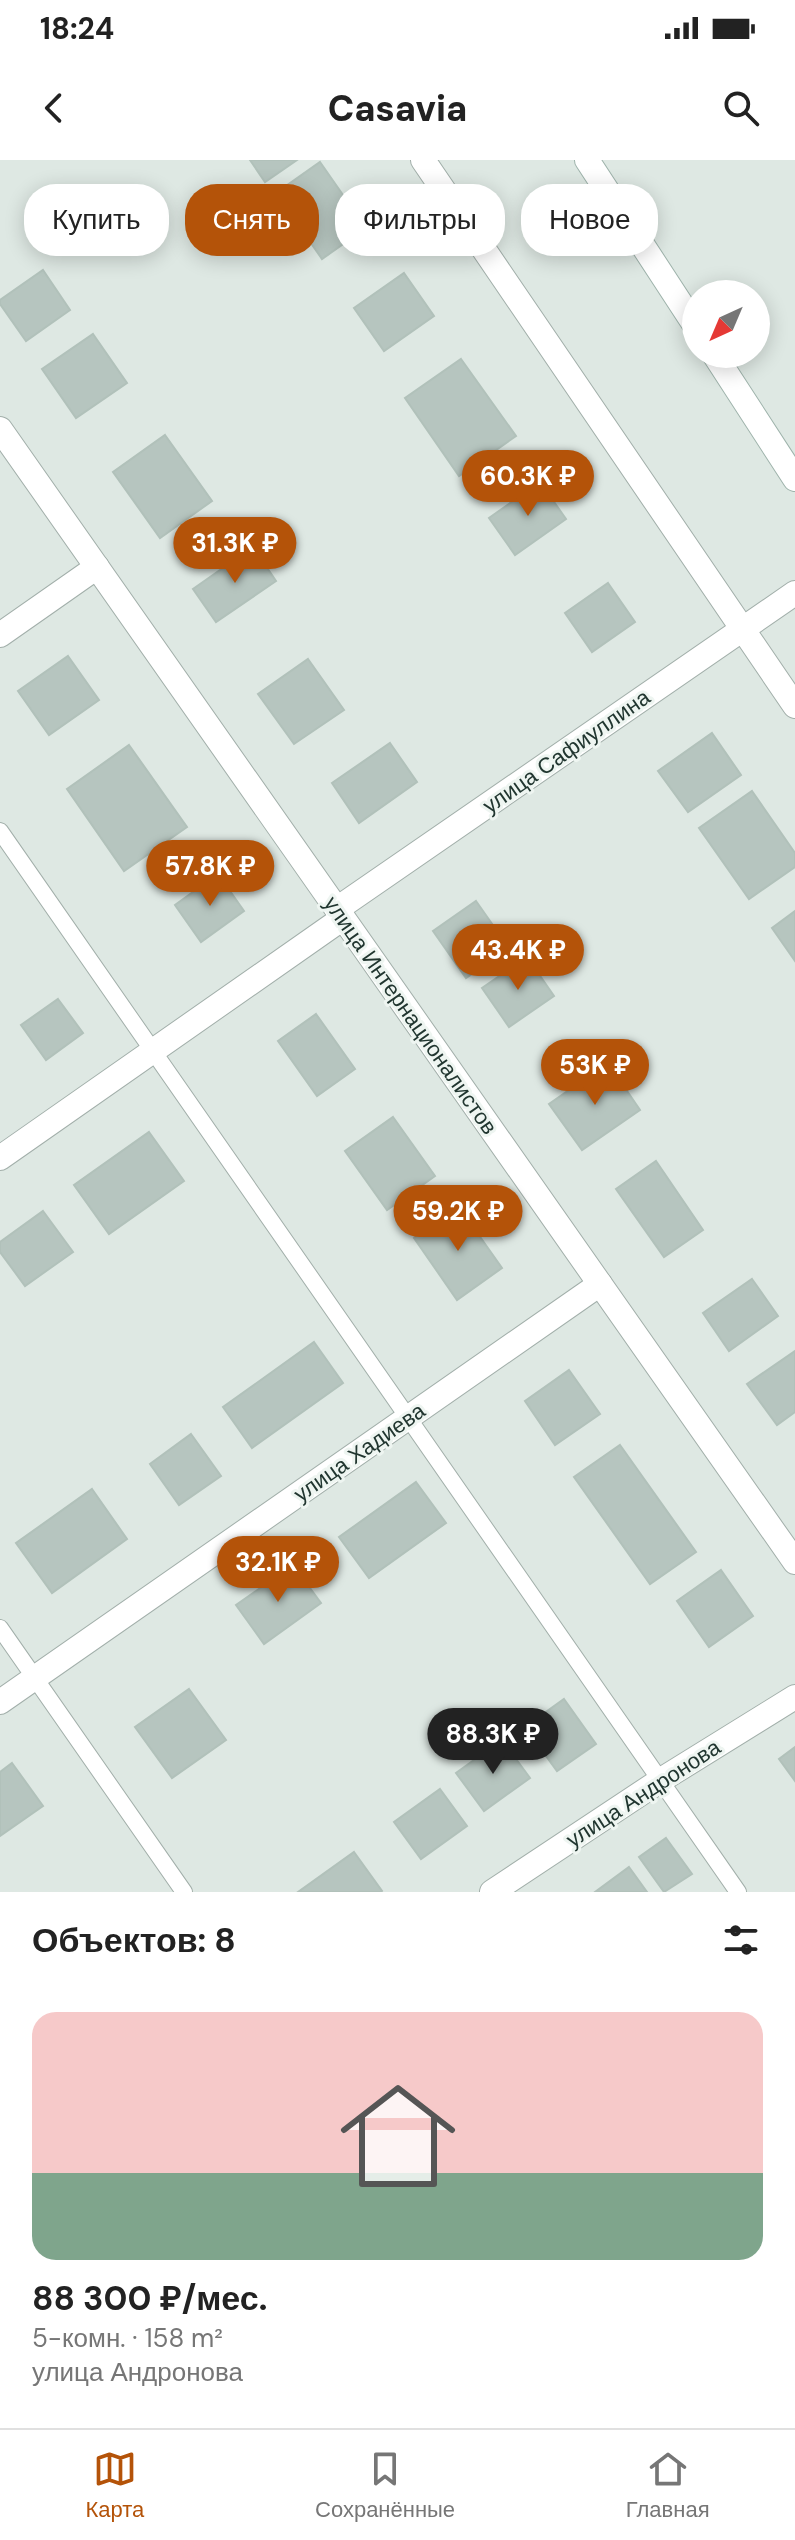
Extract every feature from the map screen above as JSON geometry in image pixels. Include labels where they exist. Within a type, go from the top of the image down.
[{"type":"street","points":[[423,160],[795,706]]},
{"type":"street","points":[[587,160],[682,306]]},
{"type":"street","points":[[723,368],[795,479]]},
{"type":"street","name":"улица Интернационалистов","points":[[0,429],[795,1562]]},
{"type":"street","points":[[0,635],[97,567]]},
{"type":"street","name":"улица Сафиуллина","points":[[0,1158],[154,1052],[340,914],[795,593]]},
{"type":"street","name":"улица Хадиева","points":[[0,1702],[600,1284]]},
{"type":"street","name":"улица Андронова","points":[[492,1892],[661,1780],[795,1697]]},
{"type":"lane","points":[[0,831],[738,1892]]},
{"type":"lane","points":[[0,1628],[184,1892]]},
{"type":"building","points":[[250,160],[297,160],[265,182]]},
{"type":"building","points":[[320,162],[335,184],[335,250],[322,259],[319,255],[319,184],[289,184]]},
{"type":"building","points":[[43,270],[70,310],[26,341],[0,300]]},
{"type":"building","points":[[404,273],[434,316],[384,351],[354,308]]},
{"type":"building","points":[[93,334],[127,383],[76,418],[42,369]]},
{"type":"building","points":[[461,359],[516,436],[459,476],[405,398]]},
{"type":"building","points":[[165,435],[212,501],[160,538],[113,472]]},
{"type":"building","points":[[540,482],[566,519],[515,555],[489,518]]},
{"type":"building","points":[[253,547],[276,581],[216,622],[193,589]]},
{"type":"building","points":[[608,583],[635,622],[592,652],[565,613]]},
{"type":"building","points":[[68,656],[99,700],[49,735],[18,691]]},
{"type":"building","points":[[308,659],[344,710],[294,744],[258,694]]},
{"type":"building","points":[[712,733],[741,775],[688,812],[658,771]]},
{"type":"building","points":[[390,743],[417,782],[359,823],[332,783]]},
{"type":"building","points":[[129,745],[187,827],[124,871],[67,789]]},
{"type":"building","points":[[752,791],[795,853],[795,867],[749,899],[699,828]]},
{"type":"building","points":[[218,874],[244,911],[201,942],[175,905]]},
{"type":"building","points":[[476,901],[509,948],[466,978],[433,931]]},
{"type":"building","points":[[795,911],[795,961],[772,928]]},
{"type":"building","points":[[527,957],[554,996],[509,1027],[482,988]]},
{"type":"building","points":[[58,999],[83,1033],[46,1060],[21,1025]]},
{"type":"building","points":[[316,1014],[355,1069],[317,1096],[278,1041]]},
{"type":"building","points":[[608,1063],[640,1110],[582,1150],[549,1104]]},
{"type":"building","points":[[393,1117],[435,1176],[387,1210],[345,1151]]},
{"type":"building","points":[[149,1132],[184,1181],[109,1234],[74,1185]]},
{"type":"building","points":[[656,1161],[703,1230],[664,1257],[616,1189]]},
{"type":"building","points":[[459,1207],[502,1268],[457,1300],[414,1238]]},
{"type":"building","points":[[43,1211],[73,1252],[25,1286],[0,1252],[0,1242]]},
{"type":"building","points":[[752,1279],[778,1316],[729,1351],[703,1313]]},
{"type":"building","points":[[314,1342],[343,1383],[252,1448],[223,1407]]},
{"type":"building","points":[[795,1351],[795,1412],[777,1425],[747,1384]]},
{"type":"building","points":[[569,1370],[600,1414],[555,1445],[525,1401]]},
{"type":"building","points":[[191,1434],[221,1476],[179,1505],[150,1464]]},
{"type":"building","points":[[620,1445],[696,1552],[650,1584],[574,1477]]},
{"type":"building","points":[[416,1482],[446,1523],[369,1578],[339,1537]]},
{"type":"building","points":[[92,1489],[127,1539],[52,1593],[16,1543]]},
{"type":"building","points":[[293,1565],[321,1603],[264,1644],[236,1605]]},
{"type":"building","points":[[721,1570],[753,1616],[709,1647],[677,1601]]},
{"type":"building","points":[[189,1689],[226,1740],[172,1778],[135,1727]]},
{"type":"building","points":[[564,1699],[596,1744],[557,1771],[525,1727]]},
{"type":"building","points":[[502,1740],[530,1778],[484,1811],[456,1773]]},
{"type":"building","points":[[795,1747],[795,1781],[779,1759]]},
{"type":"building","points":[[12,1763],[43,1806],[0,1836],[0,1772]]},
{"type":"building","points":[[440,1789],[467,1826],[421,1859],[394,1822]]},
{"type":"building","points":[[666,1838],[692,1874],[664,1892],[639,1857]]},
{"type":"building","points":[[354,1852],[381,1892],[298,1892]]},
{"type":"building","points":[[629,1867],[647,1892],[595,1892]]}]
